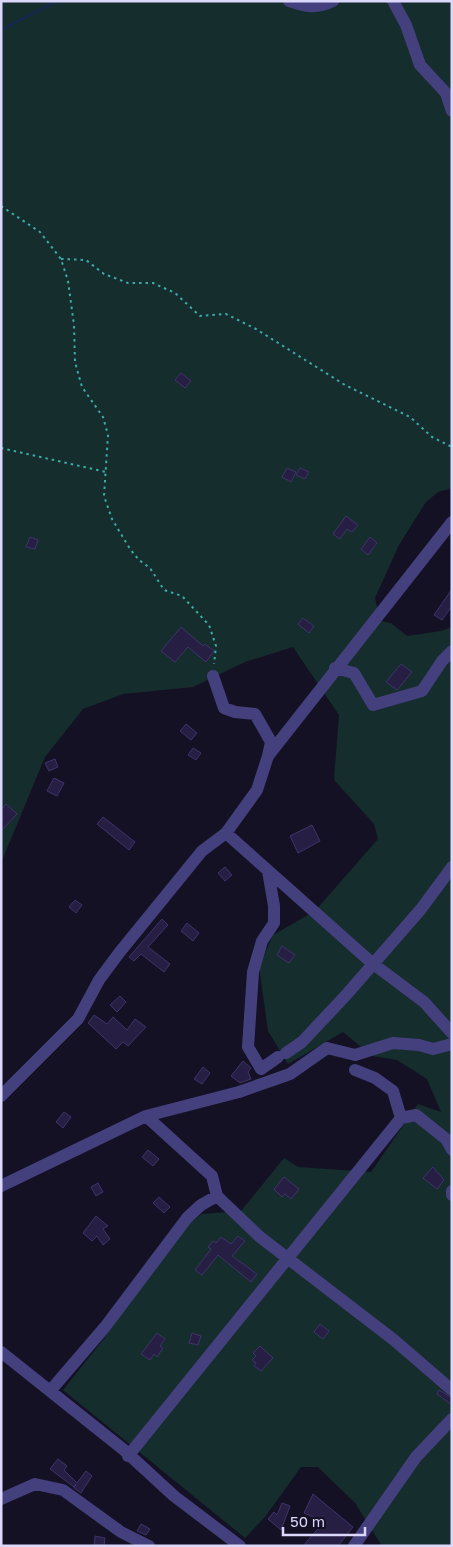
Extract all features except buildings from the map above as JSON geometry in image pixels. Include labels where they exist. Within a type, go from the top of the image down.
[{"type":"street","points":[[289,1],[305,7],[322,7],[332,1]]},
{"type":"street","points":[[394,1],[406,24],[420,65],[446,93],[452,110]]},
{"type":"street","points":[[268,756],[335,668],[452,522]]},
{"type":"street","points":[[335,668],[354,673],[373,705],[422,691],[442,661],[452,652]]},
{"type":"street","points":[[1,1096],[78,1019],[99,980],[119,953],[202,851],[226,833],[257,790],[271,742],[255,714],[235,712],[224,708],[213,676]]},
{"type":"street","points":[[226,833],[372,963],[424,1002],[452,1033]]},
{"type":"street","points":[[268,871],[274,906],[274,923],[262,941],[253,972],[248,1048],[261,1069],[302,1042],[421,909],[452,867]]},
{"type":"street","points":[[1,1186],[146,1116],[239,1092],[290,1074],[327,1048],[355,1055],[393,1043],[419,1045],[433,1049],[452,1044]]},
{"type":"street","points":[[355,1070],[375,1078],[393,1091],[401,1118]]},
{"type":"street","points":[[128,1456],[290,1258],[401,1118],[416,1115],[446,1139],[452,1150]]},
{"type":"street","points":[[146,1116],[212,1176],[217,1196],[260,1237],[290,1258],[394,1340],[452,1390]]},
{"type":"street","points":[[50,1391],[105,1327],[188,1218],[201,1205],[217,1196]]},
{"type":"street","points":[[1,1352],[174,1496],[240,1546]]},
{"type":"street","points":[[354,1546],[416,1457],[452,1419]]},
{"type":"street","points":[[1,1499],[35,1484],[63,1490],[121,1532],[149,1546]]},
{"type":"path","points":[[1,206],[40,232],[62,259],[68,281],[74,325],[75,362],[82,387],[103,417],[108,435],[104,496],[112,519],[130,549],[139,560],[150,568],[164,590],[182,596],[209,625],[216,646],[213,676]]},
{"type":"path","points":[[62,259],[86,260],[104,274],[128,284],[153,283],[175,293],[200,316],[226,314],[256,330],[345,385],[410,417],[432,437],[452,447]]},
{"type":"path","points":[[1,448],[106,472]]},
{"type":"green space","points":[[1,1],[452,1],[452,488],[438,492],[426,502],[399,545],[375,598],[380,621],[391,623],[407,636],[441,631],[452,627],[452,1546],[382,1546],[355,1503],[318,1467],[301,1467],[265,1517],[245,1538],[63,1390],[106,1336],[179,1232],[202,1214],[241,1211],[284,1158],[298,1167],[371,1172],[418,1104],[441,1112],[427,1079],[397,1060],[372,1056],[343,1032],[288,1064],[268,1031],[259,967],[273,935],[315,911],[378,839],[374,824],[334,780],[339,715],[293,647],[245,662],[193,687],[123,694],[83,709],[45,757],[1,863]]},
{"type":"waterway","points":[[1,30],[57,1]]}]
